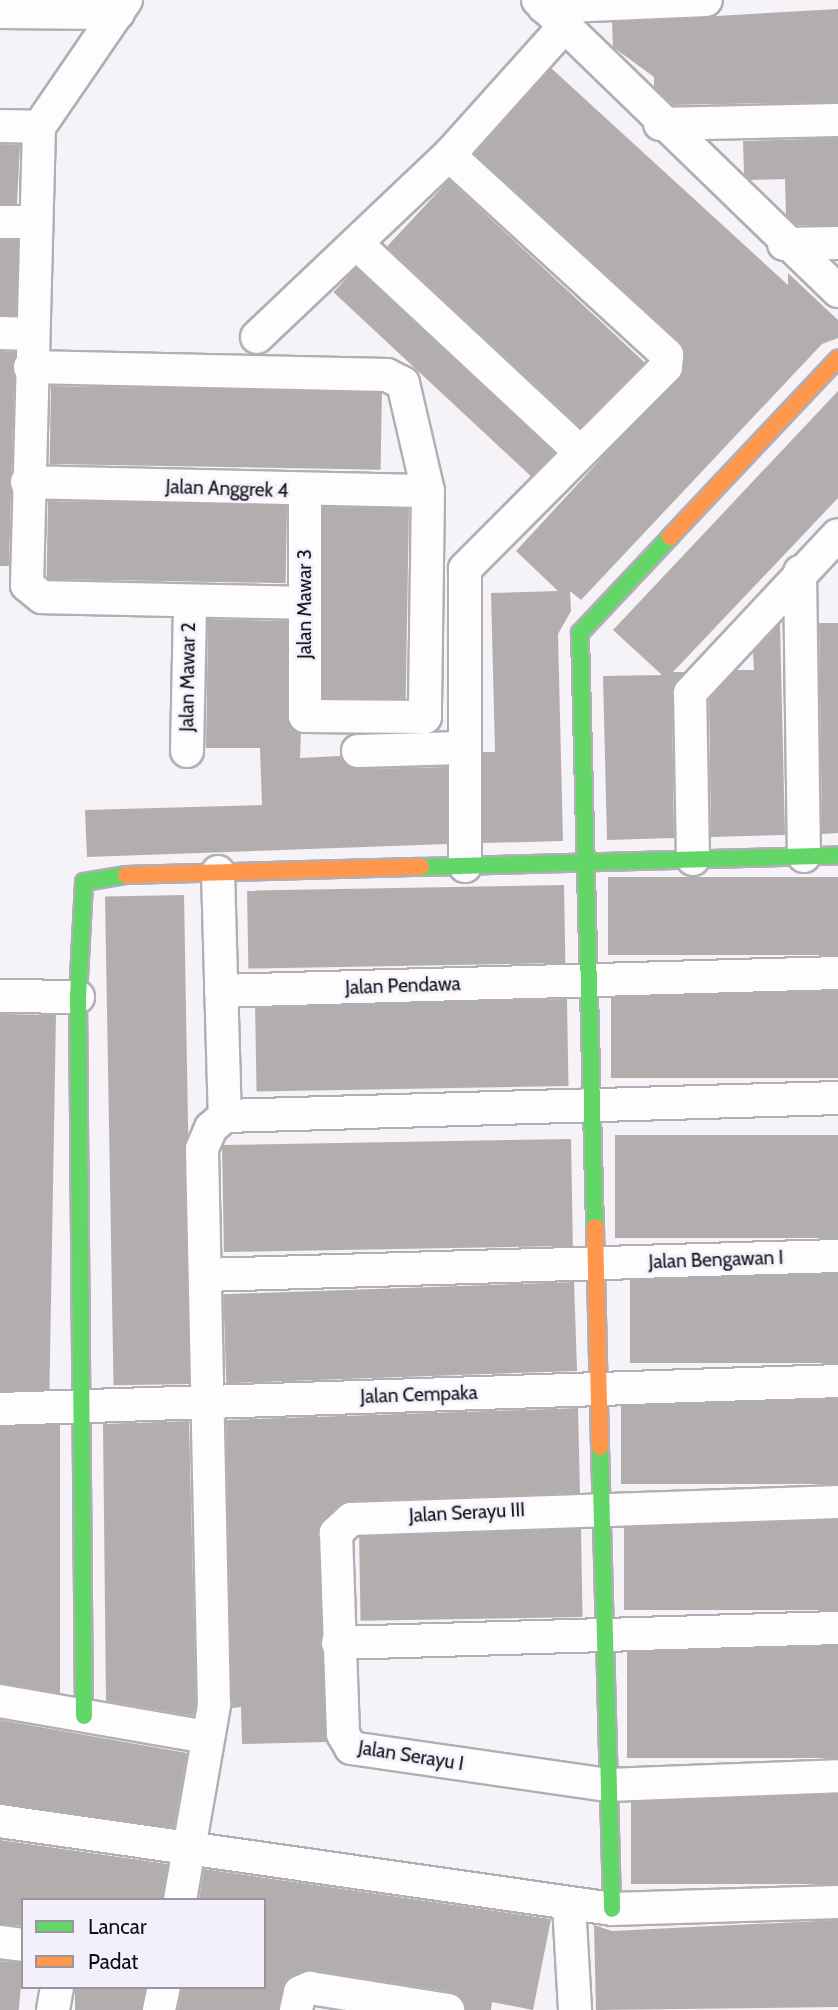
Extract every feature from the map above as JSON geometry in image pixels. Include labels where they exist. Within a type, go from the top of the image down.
[{"type":"street","points":[[548,11],[706,0]]},
{"type":"street","points":[[1,8],[122,7]]},
{"type":"street","points":[[122,7],[38,127],[27,482],[31,592],[190,603],[305,603]]},
{"type":"street","points":[[548,11],[784,244],[838,291]]},
{"type":"street","points":[[257,337],[450,155],[548,11]]},
{"type":"street","points":[[660,124],[838,120]]},
{"type":"street","points":[[0,127],[38,127]]},
{"type":"street","points":[[450,155],[667,355],[666,367],[465,569],[462,748],[465,866]]},
{"type":"street","points":[[0,222],[34,222]]},
{"type":"street","points":[[784,244],[838,243]]},
{"type":"street","points":[[357,244],[580,452]]},
{"type":"street","points":[[0,333],[31,334]]},
{"type":"street","points":[[612,1909],[582,862],[580,633],[838,359]]},
{"type":"street","points":[[30,367],[387,375],[408,393],[428,491]]},
{"type":"street","name":"Jalan Anggrek 4","points":[[27,482],[305,492],[428,491]]},
{"type":"street","name":"Jalan Mawar 3","points":[[305,492],[305,716],[427,715],[428,491]]},
{"type":"street","points":[[693,859],[690,693],[800,572],[838,535]]},
{"type":"street","points":[[800,572],[804,856]]},
{"type":"street","name":"Jalan Mawar 2","points":[[187,751],[190,603]]},
{"type":"street","points":[[358,751],[462,748]]},
{"type":"street","points":[[84,1716],[78,997],[84,882],[98,876],[838,855]]},
{"type":"street","points":[[218,872],[225,1116]]},
{"type":"street","name":"Jalan Pendawa","points":[[222,991],[838,973]]},
{"type":"street","points":[[0,996],[78,997]]},
{"type":"street","points":[[180,1898],[214,1705],[202,1149],[211,1128],[225,1116],[838,1098]]},
{"type":"street","name":"Jalan Bengawan I","points":[[205,1275],[838,1256]]},
{"type":"street","name":"Jalan Cempaka","points":[[0,1409],[838,1381]]},
{"type":"street","name":"Jalan Serayu III","points":[[337,1528],[351,1519],[600,1507],[838,1502]]},
{"type":"street","name":"Jalan Serayu I","points":[[337,1528],[338,1643],[343,1734],[351,1748],[608,1785]]},
{"type":"street","points":[[338,1643],[604,1633],[838,1629]]},
{"type":"street","points":[[0,1701],[207,1737]]},
{"type":"street","points":[[608,1785],[838,1776]]},
{"type":"street","points":[[0,1821],[189,1846],[569,1905],[612,1909],[838,1902]]},
{"type":"street","points":[[569,1905],[575,2010]]},
{"type":"street","points":[[0,1942],[21,1945]]},
{"type":"street","points":[[296,2010],[300,1992],[310,1988],[416,2008],[449,2010]]},
{"type":"street","points":[[53,2010],[57,1989]]},
{"type":"street","points":[[159,2010],[164,1989]]},
{"type":"building","points":[[838,9],[838,102],[673,105],[654,87],[654,77],[613,47],[612,22]]},
{"type":"building","points":[[551,68],[788,285],[788,273],[838,320],[838,338],[822,344],[581,600],[570,591],[571,611],[558,634],[563,841],[483,843],[483,752],[495,752],[491,593],[558,591],[516,551],[684,369],[679,341],[475,154]]},
{"type":"building","points":[[838,138],[838,225],[797,225],[786,215],[785,179],[750,180],[744,174],[743,141]]},
{"type":"building","points":[[0,144],[20,145],[17,205],[0,204]]},
{"type":"building","points":[[449,180],[645,363],[583,429],[387,247]]},
{"type":"building","points":[[0,240],[18,240],[18,315],[0,315]]},
{"type":"building","points":[[356,268],[554,453],[532,477],[333,292]]},
{"type":"building","points":[[0,351],[15,352],[9,566],[0,566]]},
{"type":"building","points":[[51,386],[382,392],[381,470],[50,464]]},
{"type":"building","points":[[838,391],[838,498],[673,672],[685,672],[672,693],[674,838],[607,840],[603,676],[662,675],[613,630]]},
{"type":"building","points":[[48,501],[287,505],[286,583],[47,579]]},
{"type":"building","points":[[323,507],[409,509],[406,699],[320,698]]},
{"type":"building","points":[[208,619],[287,621],[287,716],[301,733],[300,758],[341,756],[359,769],[447,767],[447,844],[87,857],[85,810],[262,805],[260,748],[206,748]]},
{"type":"building","points":[[819,623],[838,623],[838,833],[822,834]]},
{"type":"building","points":[[780,624],[785,835],[711,837],[709,700],[736,670],[754,670],[753,652]]},
{"type":"building","points":[[608,877],[838,877],[838,955],[608,955]]},
{"type":"building","points":[[564,885],[565,963],[248,969],[247,891]]},
{"type":"building","points":[[184,895],[193,1384],[114,1385],[105,896]]},
{"type":"building","points":[[611,991],[838,991],[838,1078],[611,1078]]},
{"type":"building","points":[[567,999],[569,1086],[257,1091],[255,1004]]},
{"type":"building","points":[[0,1014],[56,1015],[49,1392],[0,1391]]},
{"type":"building","points":[[615,1135],[838,1135],[838,1238],[615,1238]]},
{"type":"building","points":[[571,1139],[573,1246],[224,1252],[222,1145]]},
{"type":"building","points":[[630,1274],[838,1274],[838,1363],[630,1363]]},
{"type":"building","points":[[574,1282],[577,1371],[226,1383],[223,1294]]},
{"type":"building","points":[[621,1399],[838,1399],[838,1484],[621,1484]]},
{"type":"building","points":[[578,1408],[580,1493],[350,1501],[323,1520],[318,1534],[327,1742],[242,1744],[241,1707],[232,1708],[226,1420]]},
{"type":"building","points":[[189,1421],[196,1704],[193,1716],[106,1701],[103,1424]]},
{"type":"building","points":[[0,1425],[60,1425],[60,1693],[0,1693]]},
{"type":"building","points":[[624,1520],[838,1520],[838,1610],[624,1610]]},
{"type":"building","points":[[581,1529],[583,1617],[361,1621],[359,1533]]},
{"type":"building","points":[[627,1646],[838,1646],[838,1758],[627,1758]]},
{"type":"building","points":[[0,1720],[187,1753],[173,1835],[0,1804]]},
{"type":"building","points":[[631,1794],[838,1794],[838,1884],[631,1884]]},
{"type":"building","points":[[0,1840],[168,1864],[162,1898],[21,1898],[21,1926],[0,1924]]},
{"type":"building","points":[[204,1869],[551,1919],[533,2010],[492,2002],[491,2010],[466,2010],[451,1992],[312,1970],[286,1981],[278,2010],[178,2010],[182,1989],[266,1989],[266,1898],[199,1898]]},
{"type":"building","points":[[838,1920],[838,2007],[596,2010],[594,1925],[612,1931]]},
{"type":"building","points":[[0,1961],[21,1963],[19,2010],[0,2010]]},
{"type":"building","points":[[75,1989],[145,1989],[145,2010],[75,2010]]},
{"type":"traffic: fast","points":[[595,1227],[580,633],[670,537]]},
{"type":"traffic: fast","points":[[421,867],[838,855]]},
{"type":"traffic: fast","points":[[84,1716],[78,997],[84,882],[126,875]]},
{"type":"traffic: fast","points":[[600,1447],[612,1909]]},
{"type":"traffic: slow","points":[[670,537],[838,359]]},
{"type":"traffic: slow","points":[[126,875],[421,867]]},
{"type":"traffic: slow","points":[[595,1227],[600,1447]]}]
